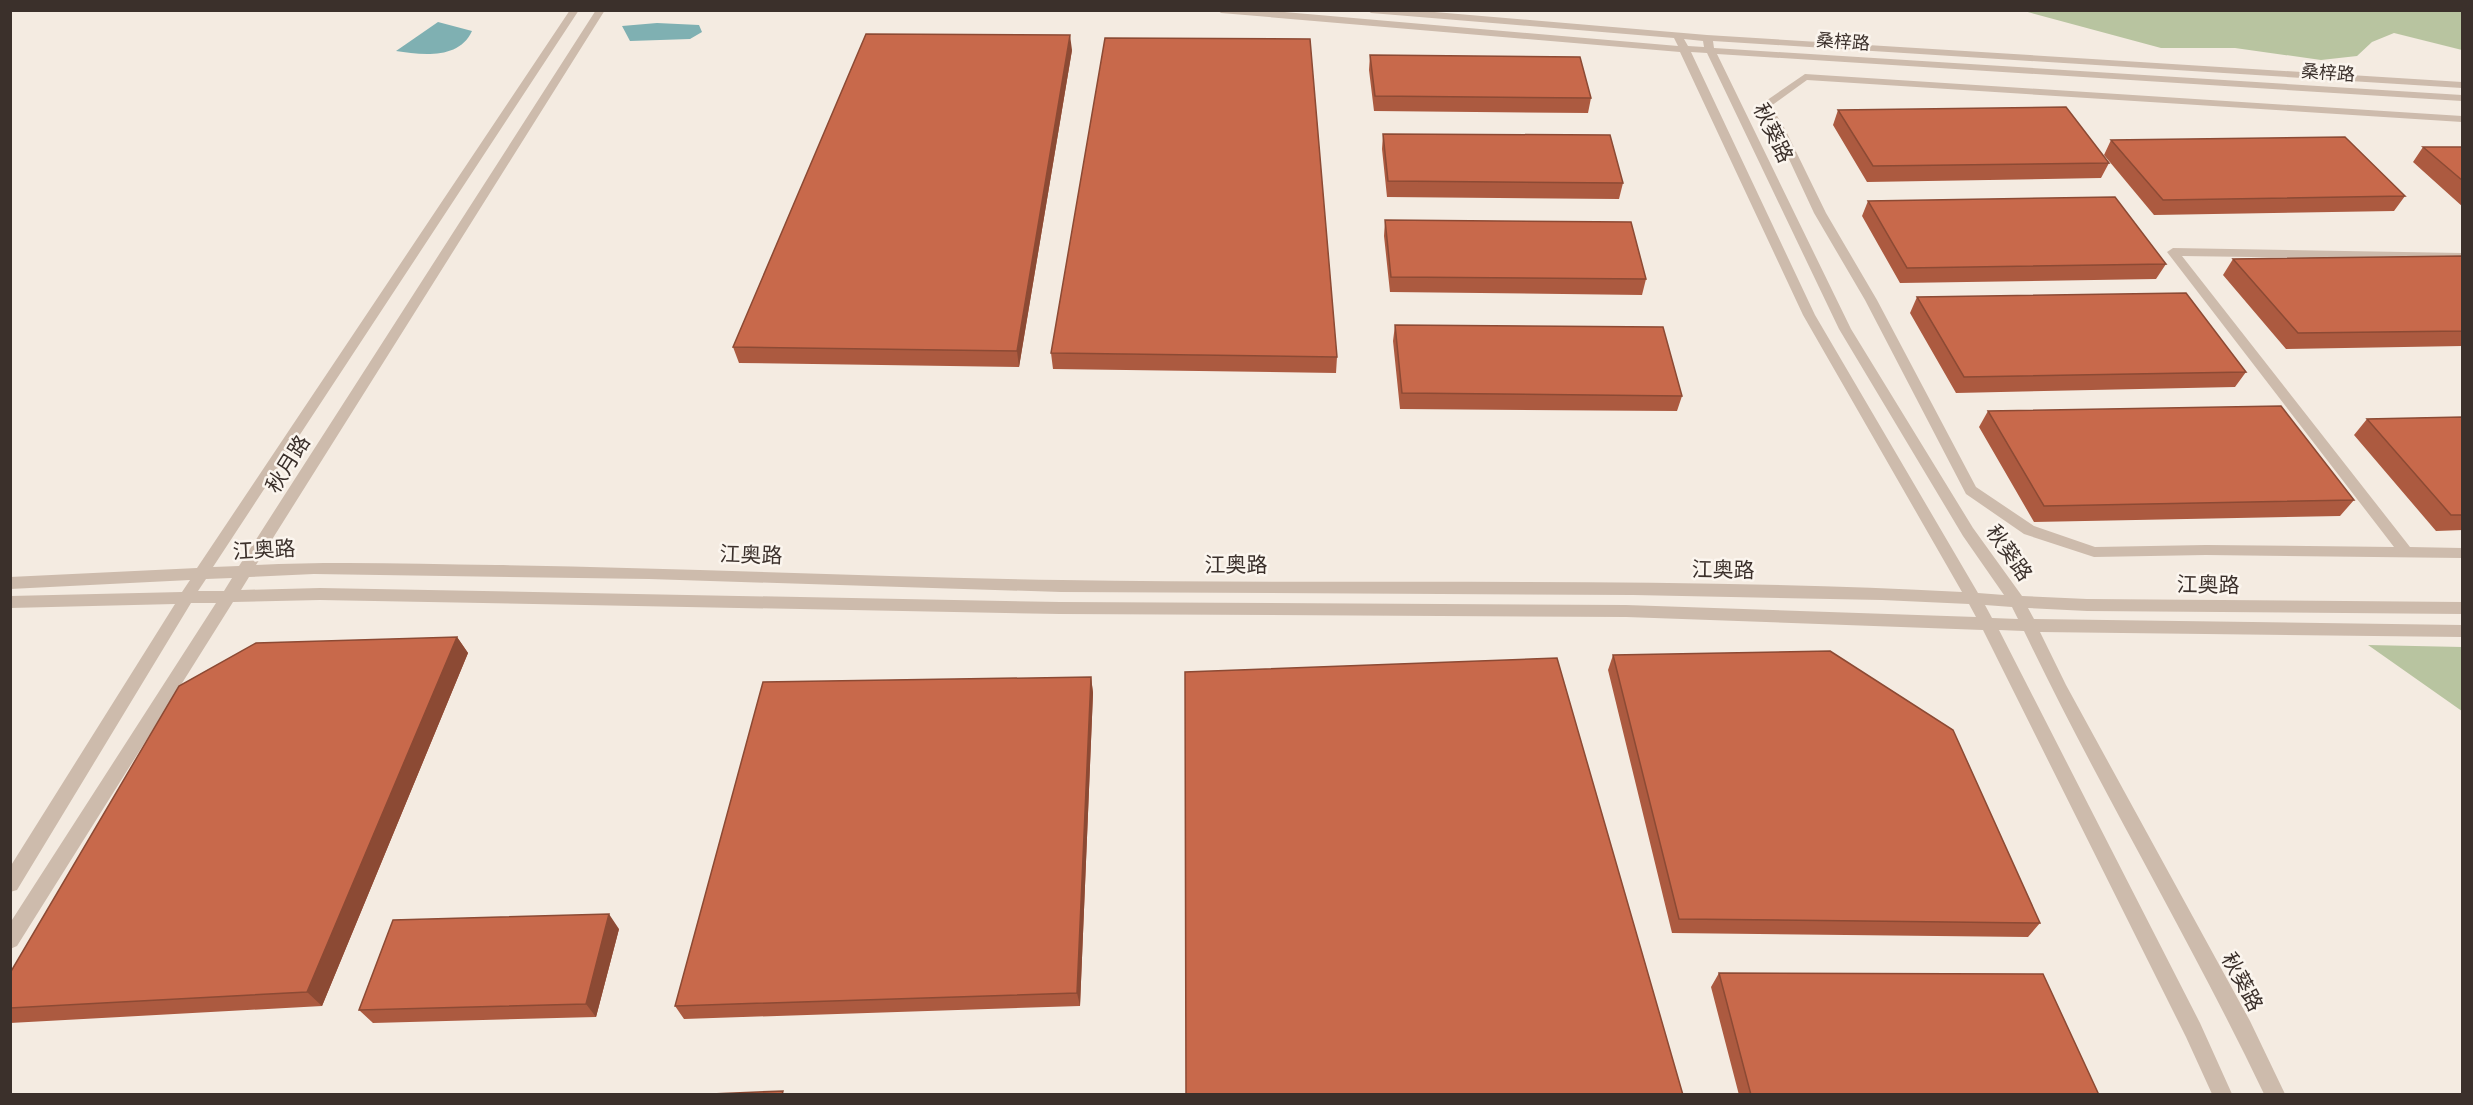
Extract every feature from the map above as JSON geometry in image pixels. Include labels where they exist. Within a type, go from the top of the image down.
[{"type":"street","name":"秋月路","points":[[10,884],[201,574],[575,10]]},
{"type":"street","name":"秋月路","points":[[10,940],[601,10]]},
{"type":"street","name":"桑梓路","points":[[1221,10],[2463,98]]},
{"type":"street","name":"桑梓路","points":[[1371,10],[1681,42]]},
{"type":"street","name":"秋葵路","points":[[1681,42],[1809,315],[1988,624],[2187,1020],[2222,1095]]},
{"type":"street","name":"桑梓路","points":[[1709,44],[2463,86]]},
{"type":"street","name":"秋葵路","points":[[1709,44],[1845,329],[1968,532],[2017,601],[2059,687],[2243,1028],[2275,1095]]},
{"type":"street","points":[[2463,120],[1805,77],[1765,105],[1780,129],[1820,213],[1871,300],[1971,490],[2029,530],[2094,552],[2206,550],[2463,553]]},
{"type":"street","points":[[2406,552],[2173,252],[2463,256]]},
{"type":"street","name":"江奥路","points":[[10,583],[314,568],[637,573],[1061,585],[1645,589],[1882,594],[2087,605],[2463,608]]},
{"type":"street","name":"江奥路","points":[[10,602],[320,594],[1060,609],[1626,611],[2031,626],[2463,631]]},
{"type":"green space","points":[[2024,11],[2462,11],[2462,50],[2394,33],[2372,42],[2357,56],[2321,60],[2235,48],[2161,48]]},
{"type":"green space","points":[[2368,645],[2462,647],[2462,711],[2459,709]]},
{"type":"water","points":[[438,22],[472,31],[458,47],[449,51],[417,54],[396,51]]},
{"type":"water","points":[[657,23],[699,25],[702,32],[690,39],[630,41],[622,26]]},
{"type":"building","points":[[866,34],[1070,35],[1017,351],[733,347]]},
{"type":"building","points":[[1105,38],[1310,39],[1337,357],[1051,353]]},
{"type":"building","points":[[1370,55],[1580,57],[1591,98],[1375,96]]},
{"type":"building","points":[[2066,107],[2109,163],[1873,166],[1838,110]]},
{"type":"building","points":[[1383,134],[1610,135],[1623,183],[1388,181]]},
{"type":"building","points":[[2345,137],[2405,196],[2163,200],[2111,140]]},
{"type":"building","points":[[2423,147],[2463,147],[2463,181]]},
{"type":"building","points":[[2115,197],[2166,264],[1907,268],[1868,201]]},
{"type":"building","points":[[1385,220],[1631,222],[1646,279],[1391,277]]},
{"type":"building","points":[[2463,256],[2463,331],[2298,333],[2233,259]]},
{"type":"building","points":[[2186,293],[2246,372],[1964,377],[1917,297]]},
{"type":"building","points":[[1395,325],[1663,327],[1682,396],[1402,393]]},
{"type":"building","points":[[2281,406],[2354,500],[2044,506],[1988,411]]},
{"type":"building","points":[[2463,417],[2463,515],[2451,515],[2367,419]]},
{"type":"building","points":[[457,637],[307,992],[10,1008],[10,973],[179,686],[256,643]]},
{"type":"building","points":[[1830,651],[1953,730],[2040,923],[1679,919],[1613,655]]},
{"type":"building","points":[[1557,658],[1683,1095],[1186,1095],[1185,672]]},
{"type":"building","points":[[1091,677],[1077,993],[675,1006],[763,682]]},
{"type":"building","points":[[609,914],[586,1004],[359,1010],[393,920]]},
{"type":"building","points":[[1719,973],[2043,974],[2099,1095],[1751,1095]]},
{"type":"building","points":[[783,1091],[782,1095],[687,1095]]}]
